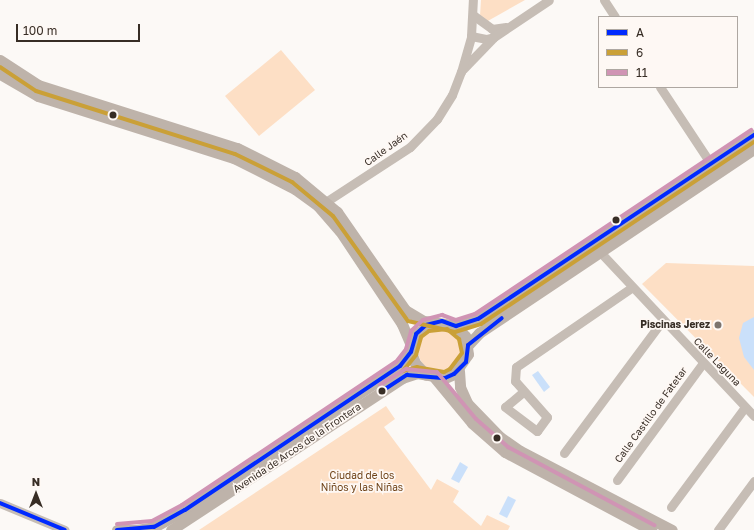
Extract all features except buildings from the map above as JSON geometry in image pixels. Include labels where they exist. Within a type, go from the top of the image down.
[{"type":"main road","points":[[0,60],[38,84],[256,156],[295,177],[323,204],[405,310],[423,321],[456,326],[478,319],[754,135]]},
{"type":"main road","points":[[0,74],[38,96],[251,164],[323,204],[402,324],[415,363],[430,376],[472,423],[505,452],[652,530]]},
{"type":"main road","points":[[672,530],[520,451],[500,437],[467,403],[460,387],[460,371],[466,362],[468,345],[480,333],[754,149]]},
{"type":"main road","name":"Avenida de Arcos de la Frontera","points":[[117,530],[138,530],[154,527],[185,510],[396,369],[411,350],[420,329],[434,322]]},
{"type":"main road","points":[[456,326],[468,345]]},
{"type":"main road","name":"Avenida de Arcos de la Frontera","points":[[174,529],[402,378],[430,376],[445,378],[460,371]]},
{"type":"street","name":"Calle Jaén","points":[[323,204],[410,147],[437,119],[452,95],[461,72],[471,36],[473,0]]},
{"type":"street","points":[[471,36],[493,33],[507,27],[549,0]]},
{"type":"street","points":[[604,0],[614,16]]},
{"type":"street","points":[[473,15],[493,33]]},
{"type":"street","points":[[461,72],[493,33]]},
{"type":"street","points":[[661,88],[711,164]]},
{"type":"street","name":"Calle Laguna","points":[[600,252],[631,288],[754,416]]},
{"type":"street","points":[[523,392],[505,407],[537,431],[547,417],[523,392],[513,374],[521,360],[631,288]]},
{"type":"street","points":[[564,453],[662,320]]},
{"type":"street","name":"Calle Castillo de Fatetar","points":[[617,480],[703,363]]},
{"type":"street","points":[[671,507],[745,407]]},
{"type":"street","points":[[718,530],[754,481]]},
{"type":"street","points":[[0,503],[65,530]]},
{"type":"green space","points":[[481,0],[525,0],[486,22],[480,16]]},
{"type":"green space","points":[[281,50],[315,90],[259,136],[225,96]]},
{"type":"green space","name":"Piscinas Jerez","points":[[666,263],[754,266],[754,397],[642,284]]},
{"type":"green space","points":[[436,328],[444,328],[449,329],[456,334],[461,341],[461,359],[456,366],[449,371],[436,372],[428,369],[421,362],[418,354],[418,346],[421,338],[428,331]]},
{"type":"green space","name":"Ciudad de los Niños y las Niñas","points":[[386,406],[395,419],[384,427],[431,490],[437,479],[459,491],[453,502],[481,526],[487,515],[510,526],[508,530],[199,530]]},
{"type":"water","points":[[754,317],[754,370],[744,357],[739,338],[743,323]]},
{"type":"water","points":[[538,371],[550,387],[544,392],[532,375]]},
{"type":"water","points":[[460,462],[468,467],[459,483],[451,479]]},
{"type":"water","points":[[508,496],[516,500],[507,518],[499,514]]},
{"type":"transit line","name":"6","points":[[0,67],[36,91],[235,154],[292,182],[333,216],[408,321],[455,332],[481,324],[754,142]]},
{"type":"transit line","name":"11","points":[[117,524],[152,521],[182,505],[396,362],[406,349],[411,331],[423,320],[442,315],[456,320],[475,314],[751,130]]},
{"type":"transit line","name":"A","points":[[117,530],[154,527],[185,510],[400,366],[411,352],[416,334],[426,325],[442,321],[456,326],[478,319],[754,135]]},
{"type":"transit line","name":"A","points":[[382,391],[407,375],[445,378],[454,374],[466,362],[468,345],[502,318]]},
{"type":"transit line","name":"6","points":[[447,329],[459,339],[462,353],[450,369],[444,372],[417,367],[403,371],[416,355],[421,337],[429,331],[447,329]]},
{"type":"transit line","name":"11","points":[[380,385],[406,369],[437,372],[476,419],[508,447],[654,525]]},
{"type":"transit line","name":"A","points":[[0,503],[65,530]]},
{"type":"place","name":"Piscinas Jerez","points":[[718,325]]}]
